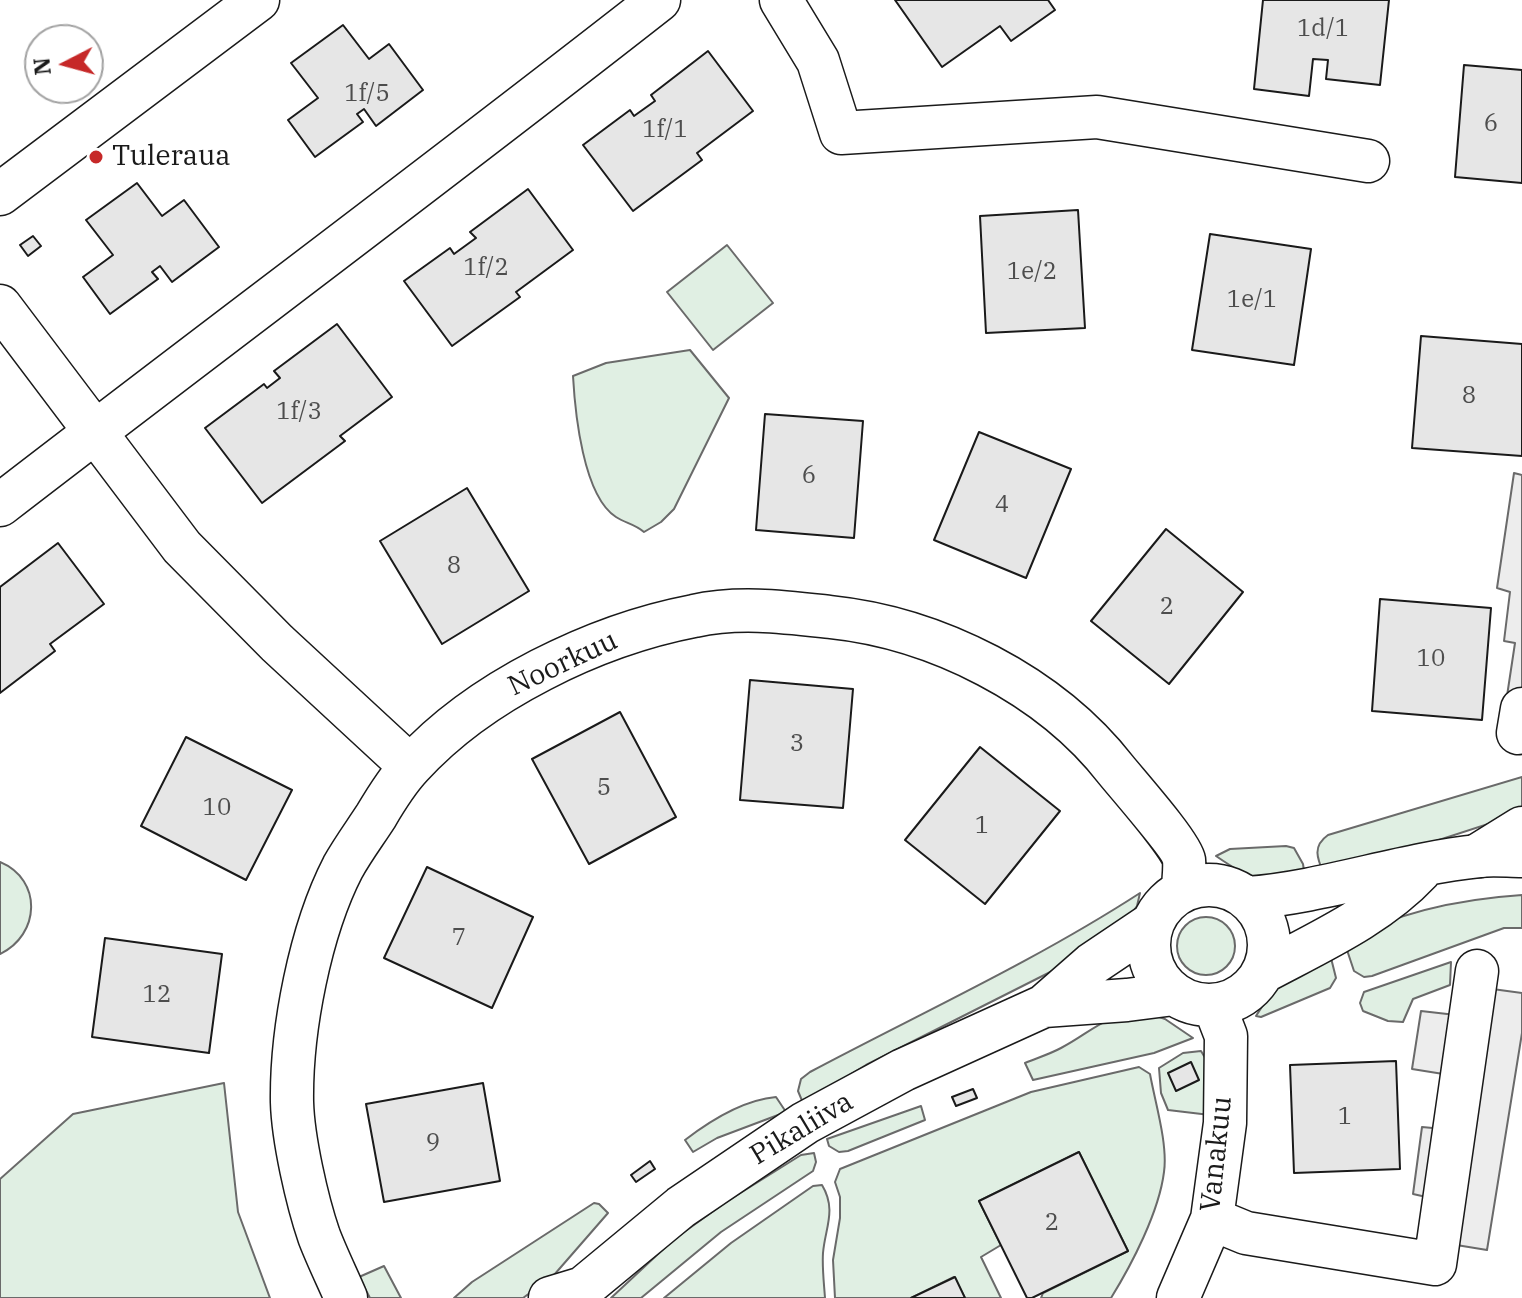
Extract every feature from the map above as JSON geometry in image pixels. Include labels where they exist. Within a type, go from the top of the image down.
[{"type":"main road","points":[[1501,856],[1522,829]]},
{"type":"street","points":[[0,194],[258,0]]},
{"type":"street","points":[[0,505],[659,0]]},
{"type":"street","points":[[781,0],[818,61],[841,133],[1097,117],[1368,161]]},
{"type":"street","points":[[0,306],[182,547],[277,643],[410,766]]},
{"type":"street","name":"Noorkuu","points":[[346,1298],[318,1233],[302,1166],[292,1104],[304,987],[319,927],[343,867],[410,766],[491,699],[585,648],[696,615],[736,611],[777,611],[856,620],[906,630],[941,644],[1028,688],[1099,747],[1184,856],[1183,890]]},
{"type":"street","points":[[1247,898],[1288,895],[1426,864],[1501,856]]},
{"type":"street","points":[[1263,972],[1355,922],[1411,880],[1426,864]]},
{"type":"street","points":[[1200,885],[1233,889],[1247,898],[1261,913],[1268,932],[1269,952],[1255,985],[1243,995],[1214,1005],[1186,1001],[1174,994],[1160,979],[1151,962],[1149,942],[1160,910],[1183,890],[1200,885]]},
{"type":"street","points":[[1044,1006],[1092,964],[1153,923]]},
{"type":"street","points":[[1212,1219],[1246,1233],[1432,1281],[1477,971]]},
{"type":"street","points":[[1044,1006],[1174,994]]},
{"type":"street","name":"Vanakuu","points":[[1178,1298],[1212,1219],[1225,1123],[1226,1036],[1214,1005]]},
{"type":"street","name":"Pikaliiva","points":[[571,1295],[681,1207],[805,1123],[903,1070],[1044,1006]]},
{"type":"green space","points":[[727,245],[773,303],[713,350],[667,292]]},
{"type":"green space","points":[[690,350],[729,398],[674,509],[661,522],[644,532],[616,517],[596,491],[583,452],[573,376],[606,363]]},
{"type":"green space","points":[[1522,777],[1522,813],[1325,877],[1318,859],[1318,849],[1328,835]]},
{"type":"green space","points":[[1294,848],[1303,864],[1306,884],[1258,879],[1216,856],[1230,849]]},
{"type":"green space","points":[[0,862],[14,870],[24,881],[31,908],[23,934],[0,954]]},
{"type":"green space","points":[[1140,893],[1137,906],[1125,923],[1086,954],[866,1065],[803,1103],[798,1091],[801,1079],[810,1072],[1019,964]]},
{"type":"green space","points":[[1522,895],[1522,928],[1504,928],[1372,976],[1364,977],[1354,971],[1344,941],[1365,931],[1430,909]]},
{"type":"green space","points":[[1206,917],[1226,926],[1235,946],[1226,966],[1206,975],[1186,966],[1177,946],[1186,926]]},
{"type":"green space","points":[[1329,950],[1336,978],[1330,988],[1261,1017],[1256,1016],[1279,986]]},
{"type":"green space","points":[[1451,962],[1450,985],[1413,999],[1403,1022],[1388,1021],[1363,1011],[1360,1003],[1364,992]]},
{"type":"green space","points":[[1142,1011],[1165,1019],[1193,1038],[1154,1053],[1033,1080],[1025,1063],[1061,1048],[1107,1020]]},
{"type":"green space","points":[[1201,1051],[1210,1066],[1210,1115],[1168,1110],[1161,1093],[1159,1068],[1183,1053]]},
{"type":"green space","points":[[1139,1067],[1150,1074],[1163,1136],[1164,1172],[1151,1220],[1111,1298],[1041,1298],[1043,1293],[1128,1251],[1079,1152],[979,1201],[1001,1245],[981,1257],[1001,1298],[965,1298],[954,1277],[911,1298],[835,1298],[833,1260],[840,1197],[835,1182],[840,1169],[1031,1092]]},
{"type":"green space","points":[[224,1083],[238,1212],[270,1298],[0,1298],[0,1179],[73,1114]]},
{"type":"green space","points":[[776,1097],[786,1112],[717,1138],[693,1152],[685,1140],[728,1112]]},
{"type":"green space","points":[[921,1106],[925,1120],[848,1151],[839,1152],[829,1146],[827,1139]]},
{"type":"green space","points":[[814,1153],[816,1162],[813,1171],[721,1232],[641,1298],[611,1298],[673,1240],[726,1202],[801,1155]]},
{"type":"green space","points":[[822,1185],[829,1203],[823,1253],[825,1298],[664,1298],[731,1243],[813,1186]]},
{"type":"green space","points":[[594,1203],[608,1213],[554,1275],[523,1298],[454,1298],[472,1282]]},
{"type":"green space","points":[[384,1266],[401,1298],[370,1298],[359,1277]]},
{"type":"shaded area","points":[[1514,473],[1522,475],[1522,734],[1502,729],[1515,643],[1504,641],[1510,592],[1497,588]]},
{"type":"shaded area","points":[[1485,988],[1522,993],[1522,1033],[1487,1250],[1438,1242],[1444,1201],[1413,1194],[1422,1127],[1454,1130],[1462,1077],[1412,1069],[1421,1011],[1456,1015]]},
{"type":"building","points":[[895,0],[1048,0],[1055,10],[1011,41],[1000,26],[942,67]]},
{"type":"building","points":[[1263,0],[1389,0],[1380,85],[1326,79],[1328,60],[1313,59],[1309,96],[1254,89]]},
{"type":"building","points":[[343,25],[369,59],[389,44],[423,90],[376,126],[364,109],[357,114],[363,122],[315,157],[288,120],[318,98],[291,63]]},
{"type":"building","points":[[708,51],[753,111],[697,153],[702,160],[633,211],[583,145],[630,110],[634,116],[655,101],[651,95]]},
{"type":"building","points":[[1464,65],[1522,70],[1522,183],[1455,177]]},
{"type":"building","points":[[137,183],[162,216],[184,200],[219,247],[172,282],[160,266],[152,272],[158,279],[110,314],[83,277],[113,255],[86,220]]},
{"type":"building","points":[[528,189],[573,250],[516,292],[520,297],[452,346],[404,281],[450,248],[454,254],[476,238],[470,232]]},
{"type":"building","points":[[1078,210],[1085,328],[986,333],[980,216]]},
{"type":"building","points":[[1210,234],[1311,249],[1294,365],[1192,350]]},
{"type":"building","points":[[33,236],[41,246],[28,256],[20,245]]},
{"type":"building","points":[[337,324],[392,397],[340,436],[345,441],[262,503],[205,428],[264,384],[267,388],[280,378],[274,371]]},
{"type":"building","points":[[1421,336],[1522,344],[1522,456],[1412,448]]},
{"type":"building","points":[[765,414],[863,421],[854,538],[756,530]]},
{"type":"building","points":[[979,432],[1071,469],[1026,578],[934,540]]},
{"type":"building","points":[[467,488],[529,591],[442,644],[380,541]]},
{"type":"building","points":[[1166,529],[1243,592],[1169,684],[1091,621]]},
{"type":"building","points":[[58,543],[104,604],[50,644],[55,651],[0,693],[0,587]]},
{"type":"building","points":[[1380,599],[1491,608],[1482,720],[1372,711]]},
{"type":"building","points":[[750,680],[853,689],[843,808],[740,800]]},
{"type":"building","points":[[620,712],[676,817],[589,864],[532,759]]},
{"type":"building","points":[[186,737],[292,790],[246,880],[141,826]]},
{"type":"building","points":[[980,747],[1060,811],[985,904],[905,840]]},
{"type":"building","points":[[427,867],[533,917],[492,1008],[384,958]]},
{"type":"building","points":[[105,938],[222,954],[209,1053],[92,1037]]},
{"type":"building","points":[[1396,1061],[1400,1169],[1294,1173],[1290,1065]]},
{"type":"building","points":[[1191,1062],[1199,1080],[1176,1091],[1168,1073]]},
{"type":"building","points":[[483,1083],[500,1181],[384,1202],[366,1104]]},
{"type":"building","points":[[973,1089],[977,1098],[956,1106],[952,1097]]},
{"type":"building","points":[[1079,1152],[1128,1251],[1027,1298],[979,1201]]},
{"type":"building","points":[[650,1161],[655,1169],[636,1182],[631,1175]]},
{"type":"building","points":[[955,1277],[965,1298],[911,1298]]},
{"type":"place","name":"Tuleraua","points":[[96,157]]}]
